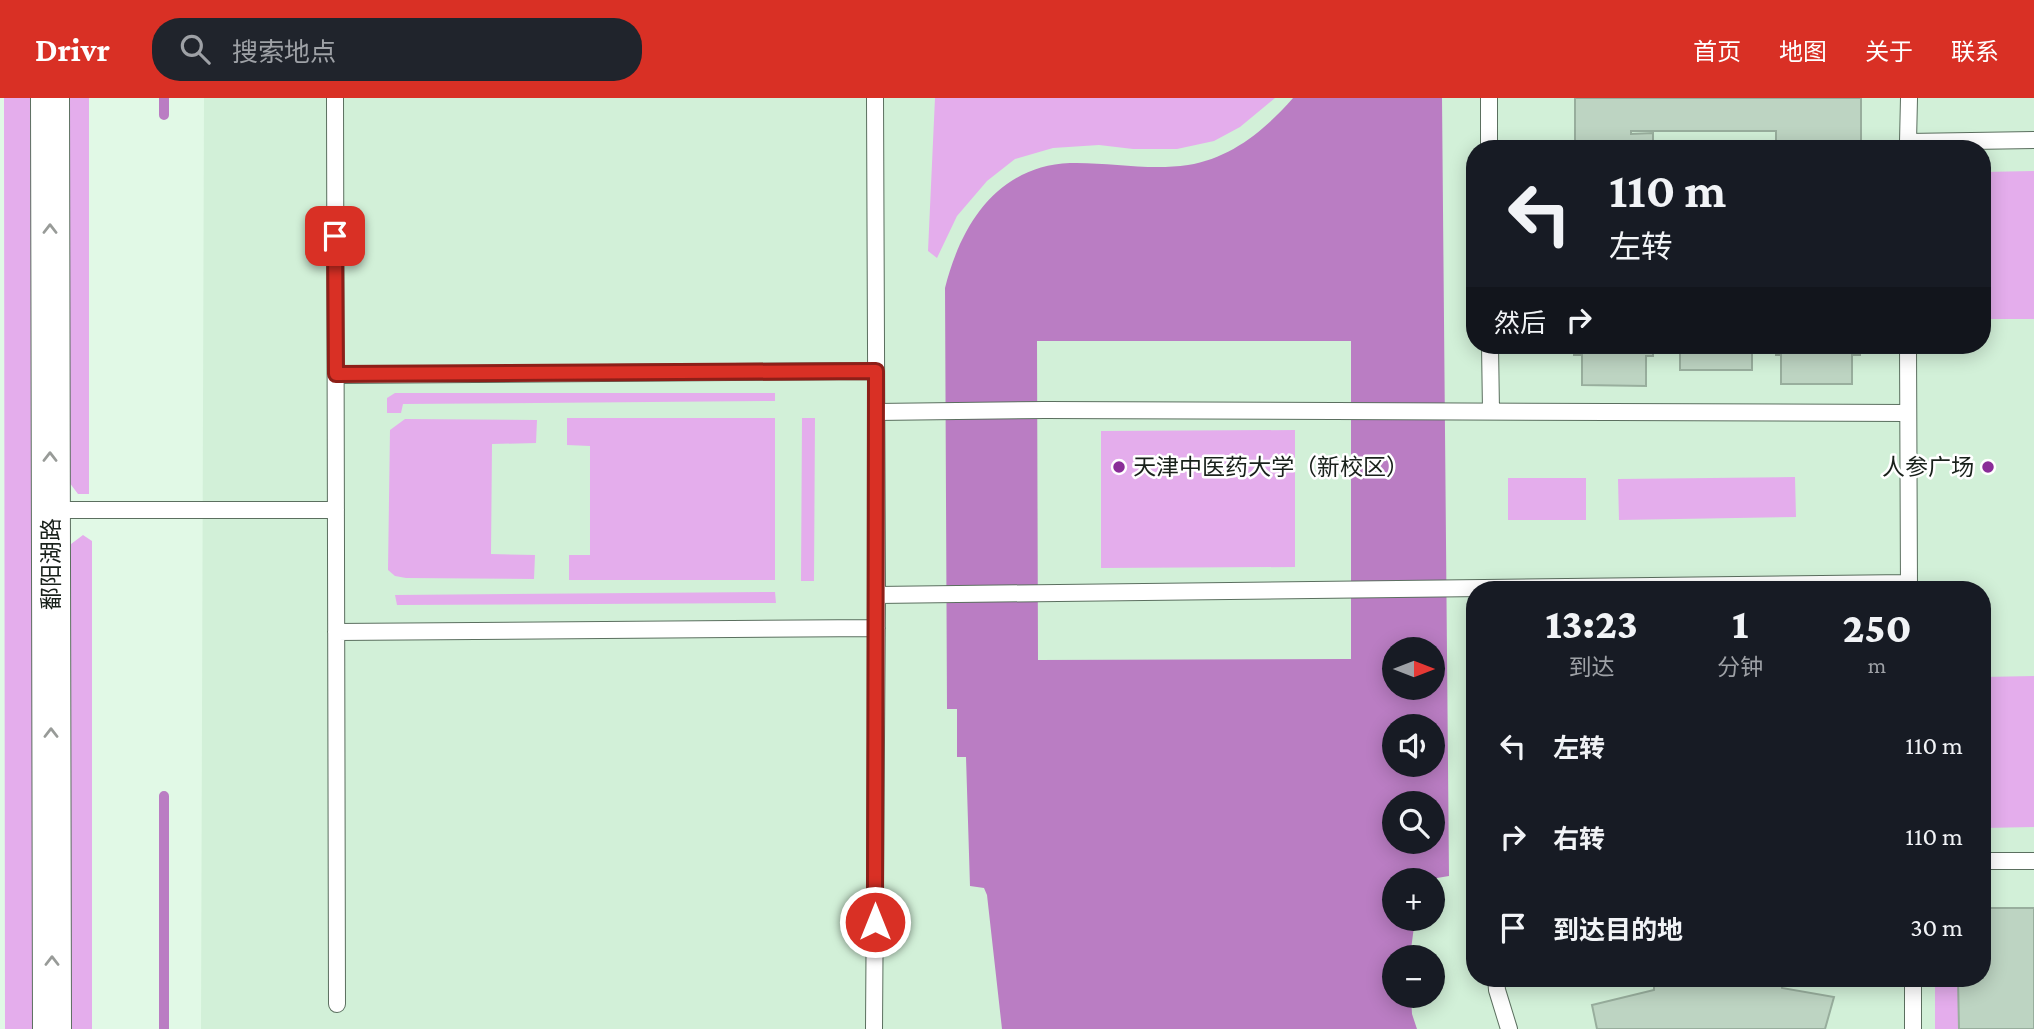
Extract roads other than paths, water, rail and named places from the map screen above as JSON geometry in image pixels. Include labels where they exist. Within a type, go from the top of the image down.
[{"type":"main road","name":"鄱阳湖路","points":[[50,98],[52,1029]]},
{"type":"lane","points":[[335,98],[337,1004]]},
{"type":"lane","points":[[874,1029],[877,628],[875,98]]},
{"type":"lane","points":[[1489,98],[1489,140]]},
{"type":"lane","points":[[1909,98],[1909,140]]},
{"type":"lane","points":[[1991,142],[2034,140]]},
{"type":"lane","points":[[1490,354],[1491,411]]},
{"type":"lane","points":[[1908,354],[1909,581]]},
{"type":"lane","points":[[336,374],[876,371]]},
{"type":"lane","points":[[876,412],[1346,410],[1908,413]]},
{"type":"lane","points":[[50,510],[336,510]]},
{"type":"lane","points":[[877,595],[1466,588]]},
{"type":"lane","points":[[336,632],[877,628]]},
{"type":"lane","points":[[1991,861],[2034,861]]},
{"type":"lane","points":[[1497,987],[1509,1029]]},
{"type":"lane","points":[[1913,987],[1913,1029]]},
{"type":"waterway","points":[[164,98],[164,115]]},
{"type":"waterway","points":[[164,796],[164,1029]]},
{"type":"place","name":"天津中医药大学（新校区）","points":[[1119,467]]},
{"type":"place","name":"人参广场","points":[[1988,467]]}]
